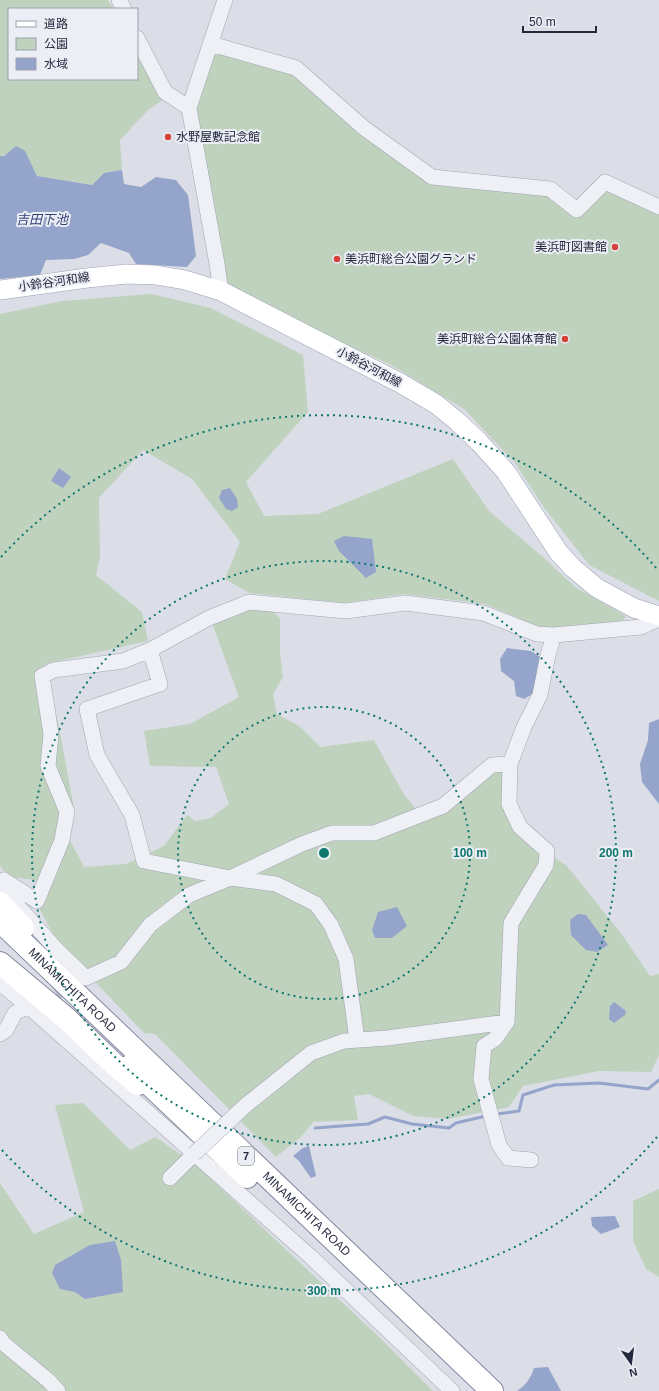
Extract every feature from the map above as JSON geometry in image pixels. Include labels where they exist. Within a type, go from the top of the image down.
[{"type":"highway","points":[[0,903],[50,957],[229,1130],[235,1144]]},
{"type":"highway","name":"MINAMICHITA ROAD","points":[[0,921],[235,1144],[285,1194],[343,1247],[492,1391]]},
{"type":"highway","name":"MINAMICHITA ROAD","points":[[0,941],[474,1391]]},
{"type":"highway","points":[[0,963],[67,1019],[115,1065],[161,1103],[170,1104]]},
{"type":"main road","name":"小鈴谷河和線","points":[[0,290],[126,274],[156,275],[184,280],[221,291],[400,383],[436,404],[479,442],[506,472],[559,553],[573,568],[597,588],[634,608],[659,618]]},
{"type":"street","points":[[221,291],[189,108],[225,0]]},
{"type":"street","points":[[138,40],[165,92],[189,108]]},
{"type":"street","points":[[211,44],[296,68],[364,128],[432,177],[550,190],[576,210],[605,182],[659,207]]},
{"type":"street","points":[[510,764],[492,765],[443,806],[374,833],[332,833],[302,844],[230,878],[189,895],[150,925],[121,962],[86,978],[57,950],[0,884],[4,880],[37,901],[62,840],[67,812],[48,766],[51,734],[42,676],[54,670],[123,661],[150,650],[209,618],[249,602],[346,611],[405,603],[484,613],[537,634],[554,635],[642,627],[659,618]]},
{"type":"street","points":[[531,1160],[508,1158],[499,1145],[481,1079],[484,1046],[495,1039],[507,1022],[511,923],[546,865],[547,851],[520,827],[509,804],[510,764],[524,727],[540,695],[548,655],[554,635]]},
{"type":"street","points":[[150,650],[160,684],[87,708],[97,755],[132,815],[144,861],[230,878],[276,884],[316,904],[330,925],[346,959],[357,1040]]},
{"type":"street","points":[[0,982],[311,1257],[452,1391]]},
{"type":"street","points":[[0,1034],[6,1030],[15,1013],[28,1006]]},
{"type":"street","points":[[170,1178],[246,1105],[311,1053],[344,1041],[387,1038],[507,1022]]},
{"type":"street","points":[[0,1338],[3,1343],[49,1381],[58,1391]]},
{"type":"green space","points":[[0,0],[108,0],[112,8],[8,8],[8,80],[138,80],[138,52],[163,100],[148,110],[120,140],[122,170],[104,173],[92,185],[37,176],[25,151],[0,156]]},
{"type":"green space","points":[[212,51],[288,71],[363,134],[431,182],[549,194],[578,217],[606,187],[659,212],[659,601],[589,565],[543,506],[515,463],[464,409],[391,365],[227,290],[194,111]]},
{"type":"green space","points":[[151,294],[211,308],[303,355],[308,412],[246,482],[264,516],[318,514],[453,459],[489,511],[544,558],[575,587],[626,616],[619,625],[542,628],[485,604],[404,594],[344,603],[249,593],[225,579],[240,542],[192,479],[143,450],[99,498],[100,557],[96,575],[142,612],[148,641],[45,664],[60,732],[74,809],[69,838],[84,867],[126,864],[164,846],[187,815],[195,821],[211,818],[229,804],[216,767],[150,766],[144,731],[190,724],[239,697],[212,623],[248,609],[270,607],[280,619],[280,652],[283,677],[273,694],[277,714],[299,726],[320,747],[374,740],[404,795],[425,819],[490,771],[504,768],[516,832],[567,866],[623,936],[650,976],[659,974],[659,1055],[651,1072],[599,1071],[523,1086],[509,1107],[448,1119],[413,1116],[369,1094],[354,1096],[358,1120],[313,1122],[301,1137],[276,1157],[155,1034],[144,1033],[58,943],[39,908],[48,887],[35,880],[9,877],[0,866],[0,314],[62,301]]},
{"type":"green space","points":[[83,1103],[130,1150],[155,1137],[195,1164],[380,1338],[433,1391],[0,1391],[0,1183],[34,1234],[84,1212],[55,1105]]},
{"type":"green space","points":[[659,1189],[659,1277],[646,1269],[633,1241],[633,1201]]},
{"type":"water","name":"吉田下池","points":[[16,146],[25,151],[37,176],[92,185],[104,173],[122,170],[124,184],[141,187],[156,177],[176,180],[188,195],[196,256],[187,267],[136,264],[129,253],[101,243],[88,255],[74,259],[46,260],[40,275],[0,279],[0,156],[4,156]]},
{"type":"water","points":[[59,468],[71,477],[63,488],[51,481]]},
{"type":"water","points":[[230,488],[237,499],[238,507],[232,511],[226,509],[219,498],[222,490]]},
{"type":"water","points":[[344,536],[372,539],[376,572],[366,578],[339,551],[334,541]]},
{"type":"water","points":[[507,648],[531,651],[540,657],[538,680],[534,693],[524,699],[516,696],[514,681],[501,671],[500,659]]},
{"type":"water","points":[[659,719],[659,804],[642,782],[640,764],[648,740],[649,723]]},
{"type":"water","points":[[397,907],[407,926],[392,938],[375,938],[372,930],[378,912]]},
{"type":"water","points":[[578,914],[586,915],[608,945],[597,952],[586,950],[571,935],[570,920]]},
{"type":"water","points":[[614,1002],[626,1011],[625,1015],[614,1023],[609,1019],[610,1006]]},
{"type":"water","points":[[309,1146],[316,1176],[311,1178],[299,1161],[293,1156],[303,1148]]},
{"type":"water","points":[[615,1216],[620,1227],[601,1234],[592,1226],[591,1217]]},
{"type":"water","points":[[115,1241],[121,1260],[123,1292],[85,1299],[75,1292],[60,1289],[52,1273],[55,1265],[90,1245]]},
{"type":"water","points":[[548,1367],[561,1391],[517,1391],[528,1381],[534,1368]]},
{"type":"waterway","points":[[497,1114],[519,1111],[523,1095],[554,1085],[599,1083],[648,1089],[659,1080]]},
{"type":"waterway","points":[[315,1128],[368,1124],[385,1117],[412,1124],[449,1128],[456,1123],[486,1116]]},
{"type":"tunnel","points":[[35,1003],[76,982]]},
{"type":"place","name":"水野屋敷記念館","points":[[168,137]]},
{"type":"place","name":"美浜町図書館","points":[[615,247]]},
{"type":"place","name":"美浜町総合公園グランド","points":[[337,259]]},
{"type":"place","name":"美浜町総合公園体育館","points":[[565,339]]}]
